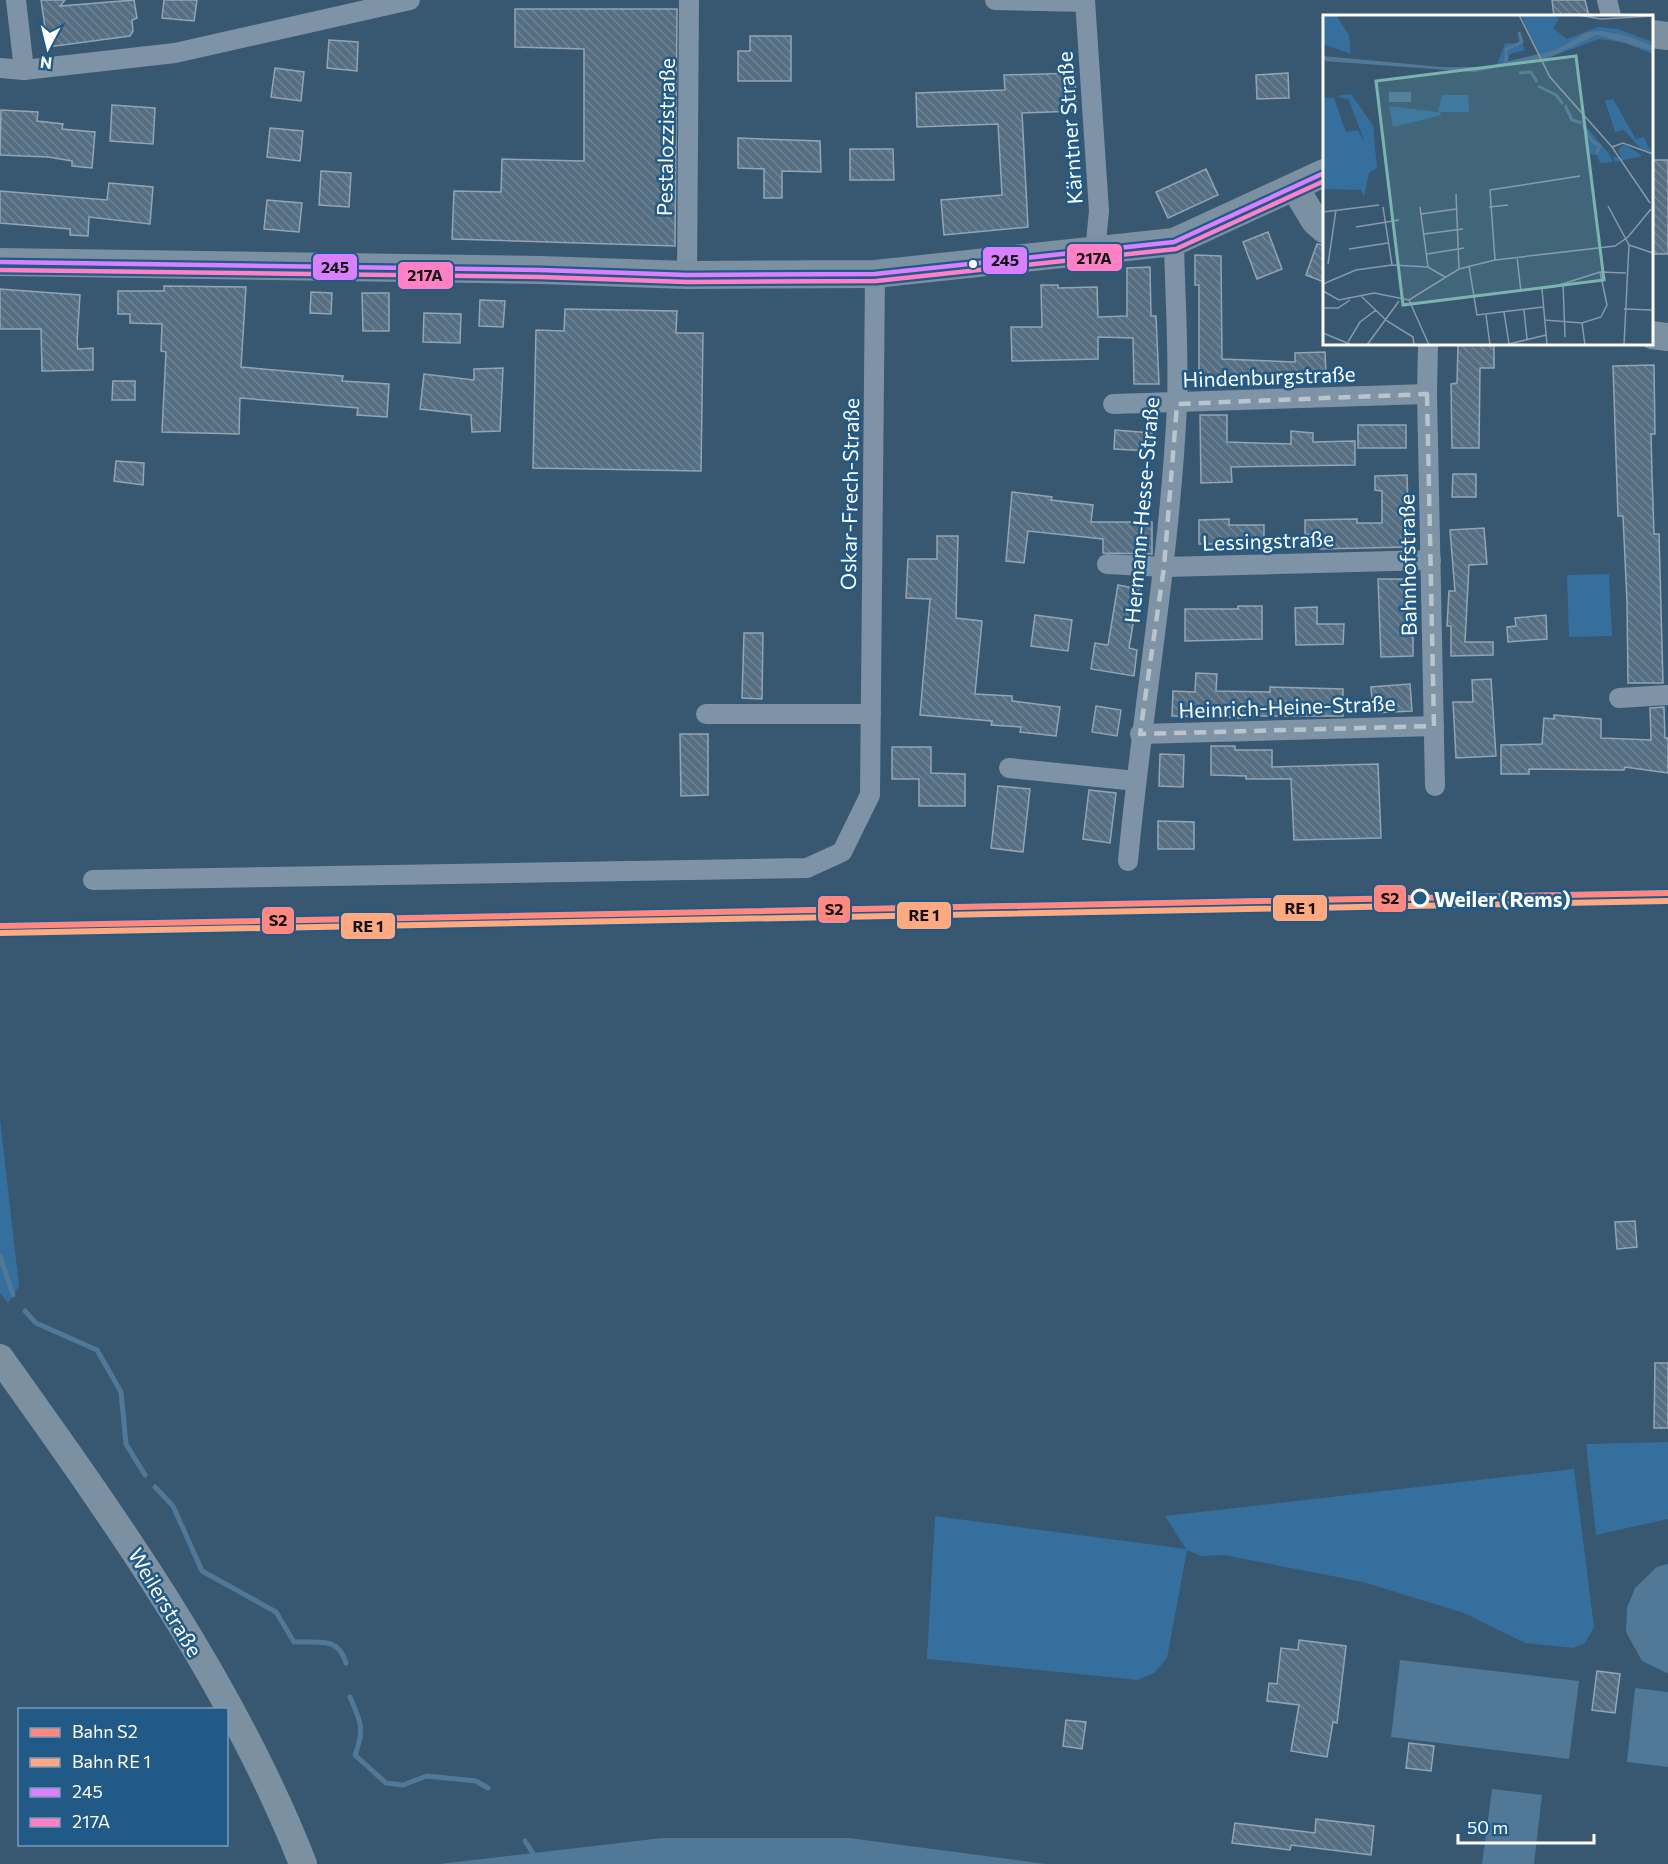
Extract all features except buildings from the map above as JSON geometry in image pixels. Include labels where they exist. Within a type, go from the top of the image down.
[{"type":"street","points":[[16,0],[24,70]]},
{"type":"street","points":[[0,68],[24,70],[175,53],[340,8],[410,0]]},
{"type":"street","name":"Pestalozzistraße","points":[[687,275],[689,0]]},
{"type":"street","points":[[995,0],[1085,1]]},
{"type":"street","points":[[1607,0],[1611,15]]},
{"type":"street","name":"Kärntner Straße","points":[[1085,1],[1099,210],[1095,252]]},
{"type":"street","points":[[1653,34],[1668,36]]},
{"type":"street","points":[[0,262],[540,270],[687,275],[875,274],[1174,242],[1295,189],[1323,174]]},
{"type":"street","points":[[1295,189],[1315,221],[1323,228]]},
{"type":"street","name":"Hermann-Hesse-Straße","points":[[1128,861],[1140,734],[1164,567],[1177,404],[1174,242]]},
{"type":"street","name":"Oskar-Frech-Straße","points":[[93,880],[807,868],[842,852],[870,795],[875,274]]},
{"type":"street","points":[[1653,335],[1668,337]]},
{"type":"street","name":"Bahnhofstraße","points":[[1428,345],[1435,786]]},
{"type":"street","name":"Hindenburgstraße","points":[[1113,404],[1177,404],[1427,394]]},
{"type":"street","name":"Lessingstraße","points":[[1107,564],[1164,567],[1431,560]]},
{"type":"street","points":[[1619,698],[1668,695]]},
{"type":"street","points":[[706,714],[871,714]]},
{"type":"street","name":"Heinrich-Heine-Straße","points":[[1140,734],[1434,726]]},
{"type":"street","points":[[1009,768],[1136,781]]},
{"type":"street","name":"Weilerstraße","points":[[0,1358],[115,1519],[173,1611],[240,1723],[298,1852]]},
{"type":"highlighted area","points":[[1427,394],[1434,726],[1140,734],[1164,567],[1177,404]]},
{"type":"shaded area","points":[[1609,574],[1612,636],[1569,637],[1567,575]]},
{"type":"shaded area","points":[[0,1119],[19,1286],[8,1303],[0,1293]]},
{"type":"shaded area","points":[[1668,1442],[1668,1519],[1596,1535],[1586,1444]]},
{"type":"shaded area","points":[[1574,1469],[1594,1627],[1585,1643],[1573,1648],[1525,1643],[1464,1613],[1363,1582],[1224,1555],[1201,1556],[1187,1550],[1167,1658],[1154,1673],[1138,1680],[927,1659],[935,1516],[1186,1549],[1165,1516]]},
{"type":"shaded area","points":[[1668,1564],[1667,1673],[1642,1661],[1626,1632],[1627,1608],[1635,1588],[1657,1567]]},
{"type":"shaded area","points":[[1400,1660],[1579,1681],[1569,1759],[1391,1737]]},
{"type":"shaded area","points":[[1635,1688],[1668,1692],[1668,1767],[1627,1762]]},
{"type":"shaded area","points":[[1492,1789],[1542,1795],[1534,1864],[1482,1864]]},
{"type":"shaded area","points":[[662,1838],[849,1838],[1046,1864],[439,1864]]},
{"type":"waterway","points":[[0,1256],[13,1295]]},
{"type":"waterway","points":[[25,1311],[36,1323],[97,1350],[121,1392],[126,1444],[145,1475]]},
{"type":"waterway","points":[[155,1487],[173,1506],[202,1571],[276,1612],[294,1642],[319,1642],[333,1645],[338,1648],[346,1663]]},
{"type":"waterway","points":[[350,1697],[357,1713],[361,1732],[355,1755],[386,1783],[403,1785],[427,1776],[476,1781],[488,1788]]},
{"type":"waterway","points":[[525,1841],[540,1864]]},
{"type":"rail line","name":"S2","points":[[0,926],[1668,893]]},
{"type":"transit line","name":"245","points":[[0,262],[540,270],[687,275],[875,274],[1174,242],[1323,173]]},
{"type":"transit line","name":"217A","points":[[0,270],[540,277],[687,282],[876,281],[1176,249],[1323,181]]},
{"type":"transit line","points":[[0,933],[1668,901]]},
{"type":"place","name":"Weiler (Rems)","points":[[1420,898]]}]
